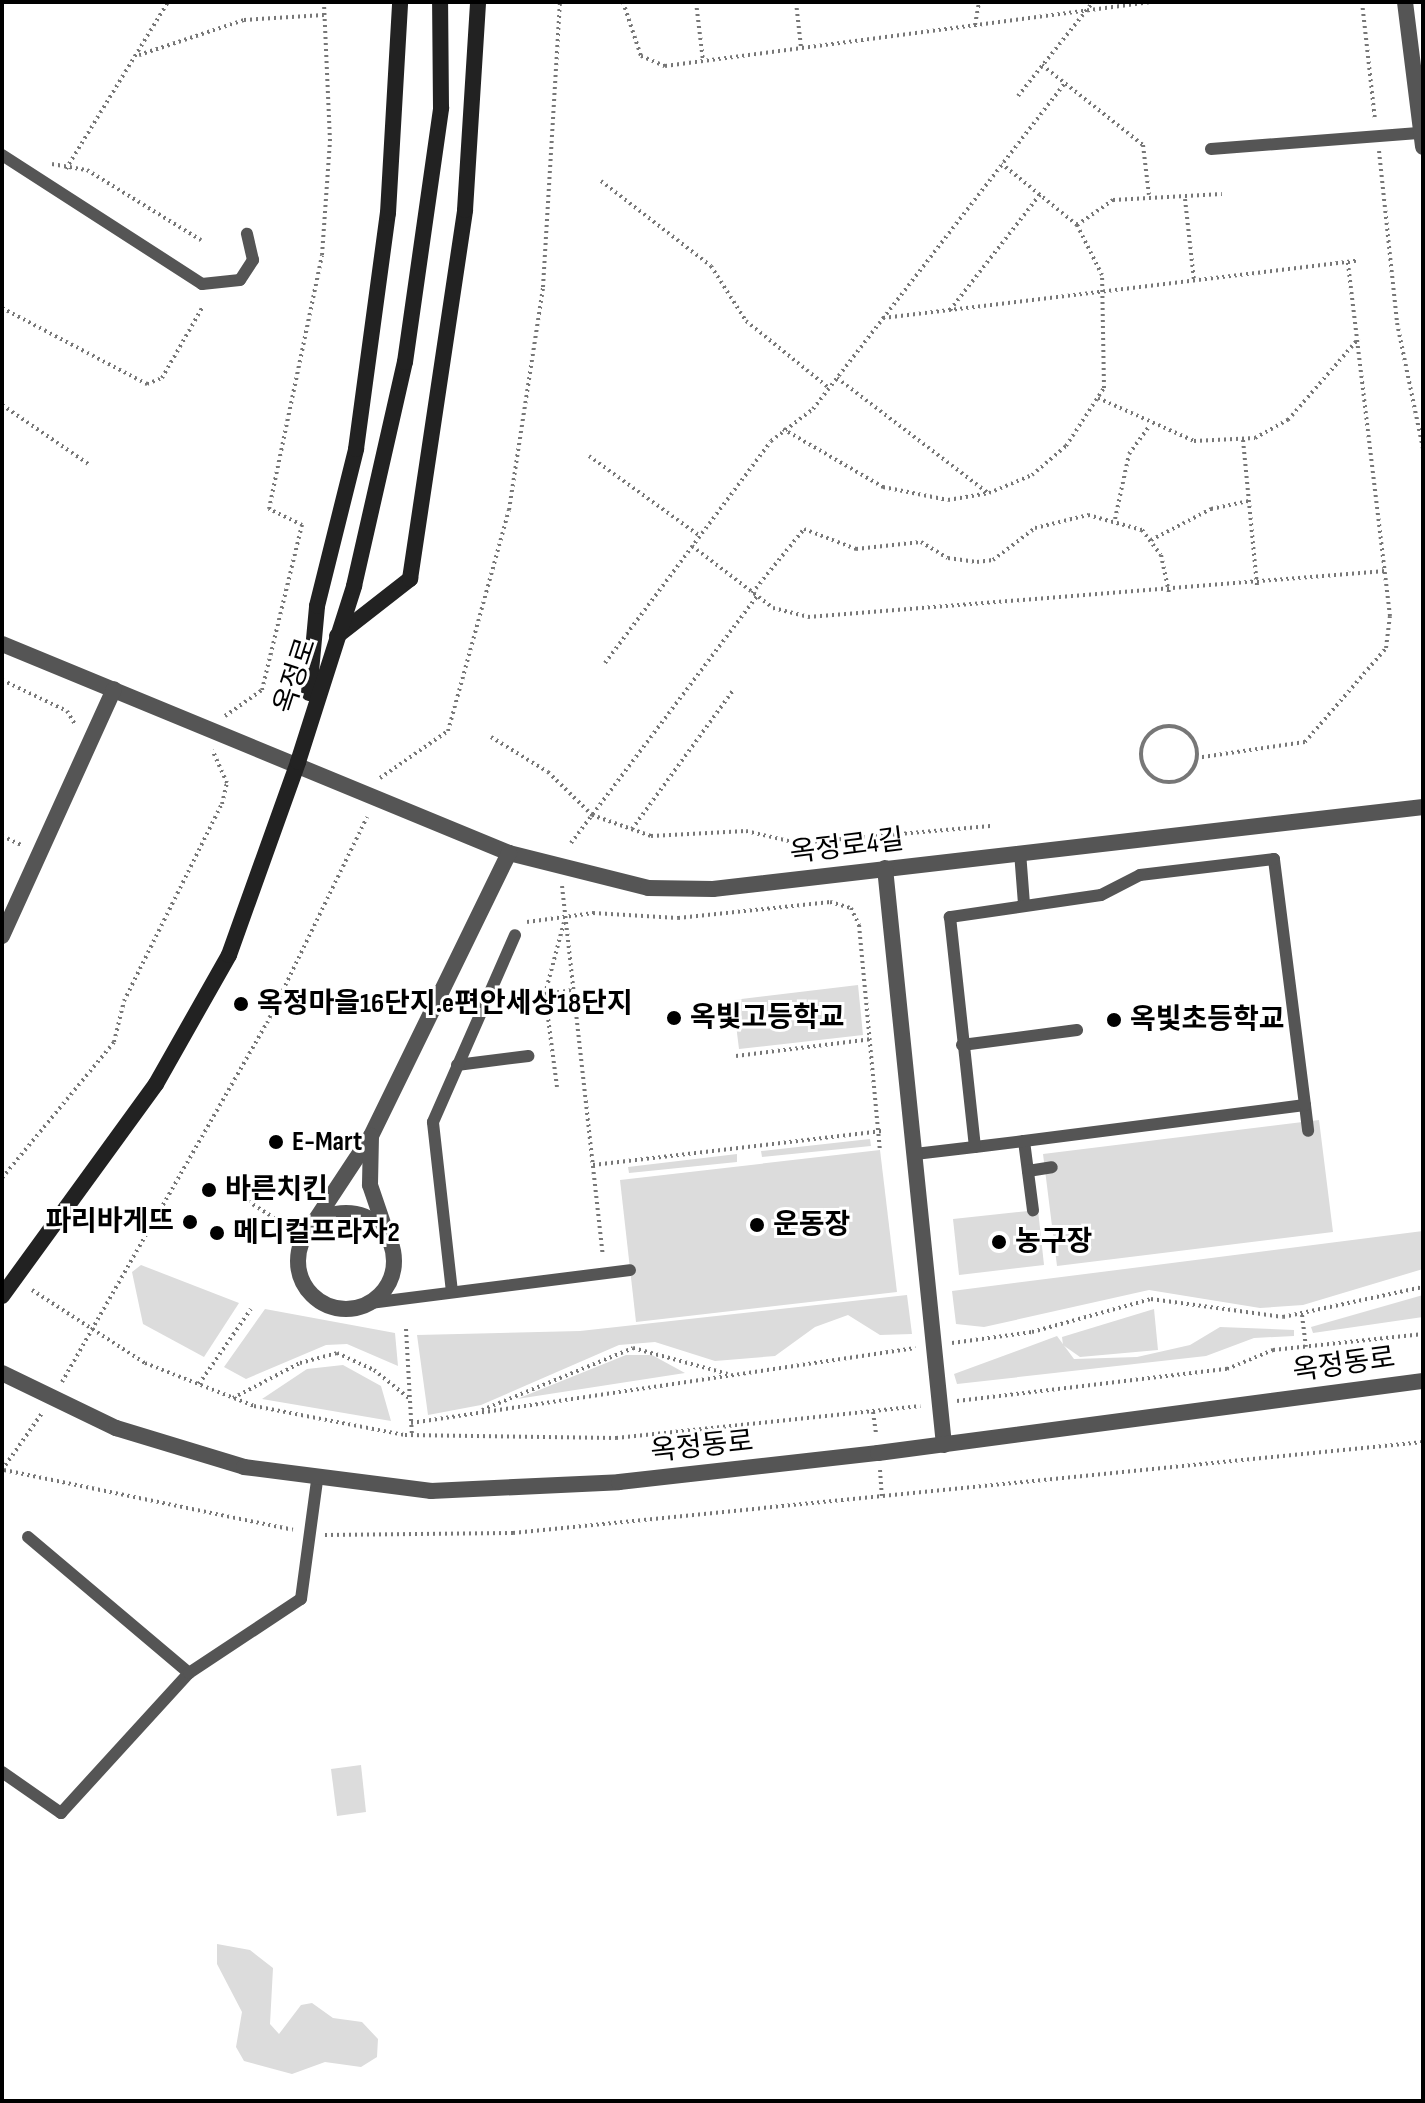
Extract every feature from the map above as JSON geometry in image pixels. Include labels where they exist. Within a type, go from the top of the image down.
[{"type":"main road","points":[[307,716],[317,606],[356,449],[386,229],[400,2]]},
{"type":"main road","name":"옥정로","points":[[2,1296],[156,1084],[229,955],[298,762],[307,716],[336,637],[405,362],[441,108],[440,2]]},
{"type":"main road","points":[[336,637],[410,579],[465,210],[478,2]]},
{"type":"street","points":[[1405,2],[1422,140]]},
{"type":"street","name":"옥정로4길","points":[[2,644],[298,762],[509,853],[618,885],[674,890],[1423,807]]},
{"type":"street","points":[[2,936],[114,689]]},
{"type":"street","points":[[371,1136],[370,1185],[392,1245],[391,1281],[370,1303],[336,1309],[307,1292],[297,1258],[306,1233],[371,1136],[509,853]]},
{"type":"street","points":[[885,868],[944,1445]]},
{"type":"street","points":[[306,1233],[348,1212],[378,1224],[392,1245]]},
{"type":"street","name":"옥정동로","points":[[2,1373],[116,1428],[244,1467],[317,1480],[431,1491],[619,1482],[944,1445],[1423,1381]]},
{"type":"lane","points":[[1211,149],[1378,138],[1422,140]]},
{"type":"lane","points":[[2,155],[202,284],[240,280],[253,260],[247,234]]},
{"type":"lane","points":[[1020,852],[1024,904]]},
{"type":"lane","points":[[975,1147],[947,922],[959,912],[1110,892],[1140,875],[1274,859],[1308,1131]]},
{"type":"lane","points":[[452,1292],[431,1136],[457,1065],[515,935]]},
{"type":"lane","points":[[962,1045],[1077,1030]]},
{"type":"lane","points":[[457,1065],[528,1056]]},
{"type":"lane","points":[[915,1154],[1305,1105]]},
{"type":"lane","points":[[1024,1141],[1033,1210]]},
{"type":"lane","points":[[1028,1171],[1052,1167]]},
{"type":"lane","points":[[370,1303],[630,1270]]},
{"type":"lane","points":[[2,1772],[61,1813],[189,1673],[301,1599],[317,1480]]},
{"type":"lane","points":[[28,1537],[189,1673]]},
{"type":"path","points":[[66,169],[168,2]]},
{"type":"path","points":[[176,2],[208,2]]},
{"type":"path","points":[[223,722],[262,690],[302,525],[269,509],[322,255],[330,141],[324,2]]},
{"type":"path","points":[[382,771],[448,731],[509,510],[543,287],[560,2]]},
{"type":"path","points":[[623,2],[641,56],[665,66],[1149,2]]},
{"type":"path","points":[[696,2],[703,61]]},
{"type":"path","points":[[796,2],[801,48]]},
{"type":"path","points":[[975,25],[979,2]]},
{"type":"path","points":[[1018,96],[1093,2]]},
{"type":"path","points":[[1362,2],[1397,323],[1423,448]]},
{"type":"path","points":[[136,56],[244,20],[324,15]]},
{"type":"path","points":[[1042,65],[1143,145],[1149,195]]},
{"type":"path","points":[[605,663],[783,429],[829,388],[1065,83]]},
{"type":"path","points":[[40,158],[66,169],[87,170],[201,240]]},
{"type":"path","points":[[783,429],[910,496],[989,493],[1032,475],[1066,446],[1098,398],[1105,365],[1102,292],[1094,248],[1077,225],[1002,164]]},
{"type":"path","points":[[601,181],[711,266],[746,321],[829,388]]},
{"type":"path","points":[[950,310],[1041,193]]},
{"type":"path","points":[[1077,225],[1101,205],[1149,195],[1185,199],[1222,194]]},
{"type":"path","points":[[1185,199],[1194,280]]},
{"type":"path","points":[[1385,211],[1395,210]]},
{"type":"path","points":[[883,318],[1357,261]]},
{"type":"path","points":[[1196,758],[1305,742],[1386,648],[1385,571],[1348,262]]},
{"type":"path","points":[[2,308],[147,384],[162,378],[202,308]]},
{"type":"path","points":[[1098,398],[1149,426],[1194,441],[1243,440],[1288,420],[1359,338]]},
{"type":"path","points":[[837,378],[989,493]]},
{"type":"path","points":[[2,405],[90,465]]},
{"type":"path","points":[[1115,519],[1129,454],[1149,426]]},
{"type":"path","points":[[1243,440],[1257,585]]},
{"type":"path","points":[[589,456],[700,536]]},
{"type":"path","points":[[1151,540],[1211,509],[1249,501]]},
{"type":"path","points":[[571,843],[804,529],[856,549],[921,542],[948,558],[977,562],[1058,519],[1115,519],[1151,540],[1169,592]]},
{"type":"path","points":[[692,546],[755,594],[789,615],[832,618],[1107,588],[1169,592],[1385,571]]},
{"type":"path","points":[[2,680],[67,711],[75,736]]},
{"type":"path","points":[[632,829],[734,689]]},
{"type":"path","points":[[1168,726],[1191,737],[1196,758],[1185,776],[1168,782],[1144,767],[1141,749],[1151,733],[1168,726]]},
{"type":"path","points":[[491,737],[548,772],[592,815],[632,829],[674,838],[746,831],[797,843],[990,826]]},
{"type":"path","points":[[2,1178],[114,1042],[124,1001],[222,804],[227,783],[210,754],[214,747]]},
{"type":"path","points":[[94,1327],[126,1259],[267,1023],[368,813]]},
{"type":"path","points":[[18,856],[30,832]]},
{"type":"path","points":[[2,836],[23,846]]},
{"type":"path","points":[[561,883],[605,1274]]},
{"type":"path","points":[[515,935],[528,922],[565,917],[666,919],[841,903],[859,925],[882,1131],[880,1150]]},
{"type":"path","points":[[557,1087],[545,994],[565,917]]},
{"type":"path","points":[[545,994],[573,989]]},
{"type":"path","points":[[736,1056],[872,1039]]},
{"type":"path","points":[[593,1165],[882,1131]]},
{"type":"path","points":[[243,1198],[306,1233]]},
{"type":"path","points":[[14,1279],[94,1327],[145,1363],[233,1398],[412,1436],[604,1439],[1227,1369],[1273,1350],[1423,1334]]},
{"type":"path","points":[[199,1384],[251,1309]]},
{"type":"path","points":[[1302,1315],[1306,1347]]},
{"type":"path","points":[[406,1329],[412,1436]]},
{"type":"path","points":[[476,1413],[633,1348],[732,1375]]},
{"type":"path","points":[[233,1398],[300,1363],[337,1353],[374,1370],[410,1399]]},
{"type":"path","points":[[2,1472],[311,1534],[513,1533],[1423,1442]]},
{"type":"shaded area","points":[[858,985],[863,1035],[739,1049],[733,1000]]},
{"type":"shaded area","points":[[1319,1120],[1333,1232],[1057,1266],[1043,1154]]},
{"type":"shaded area","points":[[870,1139],[871,1146],[762,1157],[761,1151]]},
{"type":"shaded area","name":"운동장","points":[[880,1150],[897,1292],[636,1322],[620,1180]]},
{"type":"shaded area","points":[[737,1154],[737,1162],[629,1173],[628,1167]]},
{"type":"shaded area","name":"농구장","points":[[1038,1210],[1044,1265],[959,1275],[953,1219]]},
{"type":"shaded area","points":[[1423,1231],[1423,1269],[1303,1305],[1260,1308],[1149,1290],[984,1327],[956,1324],[952,1291]]},
{"type":"shaded area","points":[[141,1265],[239,1303],[204,1357],[143,1324],[132,1272]]},
{"type":"shaded area","points":[[907,1295],[912,1334],[880,1335],[848,1315],[815,1327],[775,1356],[715,1361],[655,1342],[619,1345],[481,1405],[428,1415],[417,1335],[580,1331]]},
{"type":"shaded area","points":[[1423,1295],[1423,1317],[1313,1333],[1311,1327]]},
{"type":"shaded area","points":[[265,1309],[395,1333],[398,1366],[347,1344],[326,1345],[246,1379],[224,1367]]},
{"type":"shaded area","points":[[1154,1309],[1158,1350],[1080,1357],[1063,1345],[1062,1337]]},
{"type":"shaded area","points":[[1220,1327],[1294,1330],[1294,1336],[1254,1338],[1206,1356],[957,1384],[954,1374],[1057,1336],[1074,1359],[1137,1357],[1190,1345]]},
{"type":"shaded area","points":[[626,1355],[652,1355],[685,1373],[517,1399]]},
{"type":"shaded area","points":[[343,1365],[381,1386],[391,1421],[262,1399],[307,1369]]},
{"type":"shaded area","points":[[361,1765],[366,1812],[337,1816],[331,1769]]},
{"type":"shaded area","points":[[217,1944],[250,1950],[273,1968],[270,2024],[279,2034],[301,2005],[312,2003],[333,2018],[362,2022],[378,2039],[377,2057],[361,2067],[325,2062],[292,2074],[244,2061],[236,2047],[242,2012],[217,1964]]},
{"type":"place","name":"옥정마을16단지.e편안세상18단지","points":[[241,1004]]},
{"type":"place","name":"옥빛고등학교","points":[[674,1018]]},
{"type":"place","name":"옥빛초등학교","points":[[1114,1020]]},
{"type":"place","name":"E-Mart","points":[[276,1142]]},
{"type":"place","name":"바른치킨","points":[[209,1190]]},
{"type":"place","name":"파리바게뜨","points":[[190,1222]]},
{"type":"place","name":"운동장","points":[[757,1225]]},
{"type":"place","name":"메디컬프라자2","points":[[217,1233]]},
{"type":"place","name":"농구장","points":[[999,1242]]}]
